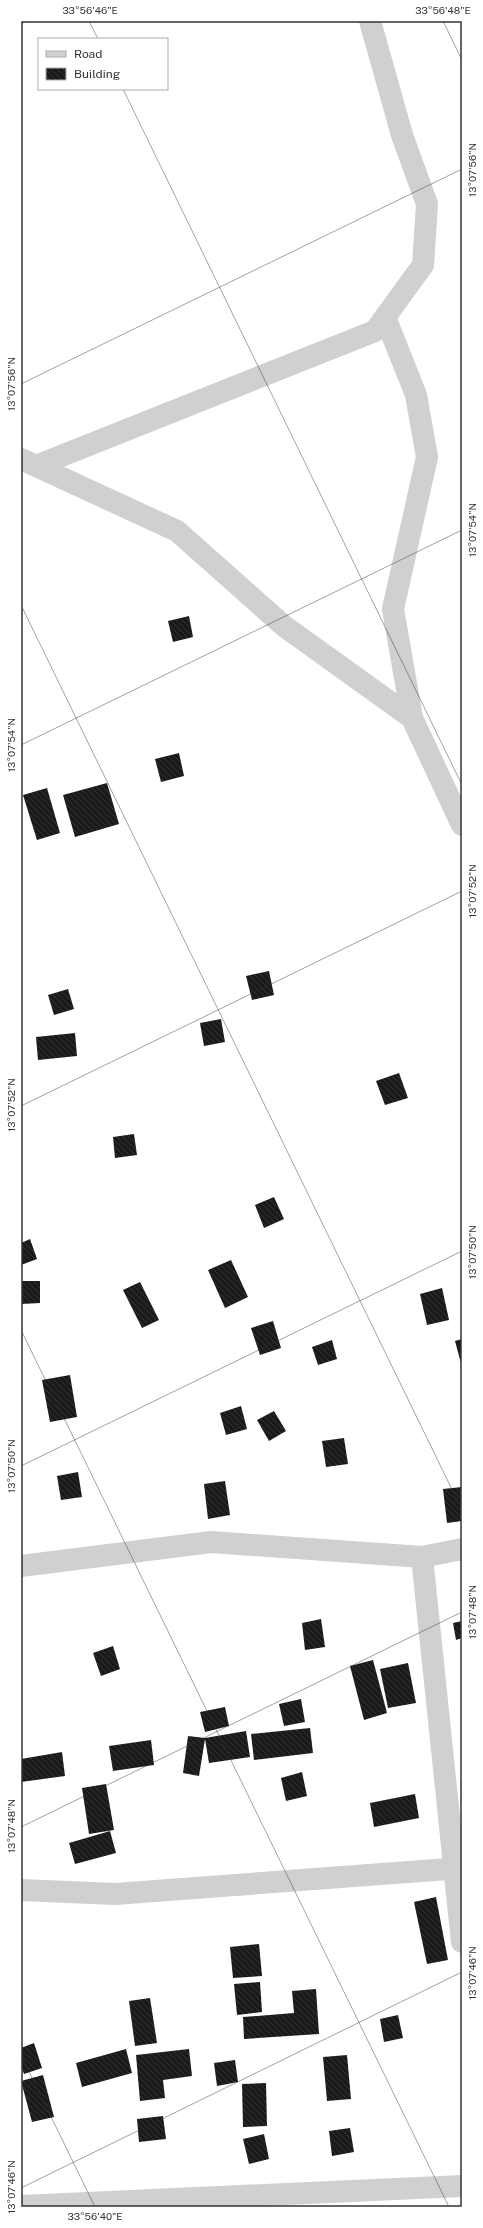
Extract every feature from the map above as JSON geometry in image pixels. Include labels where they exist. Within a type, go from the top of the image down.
[{"type":"street","points":[[28,462],[375,331],[423,265],[426,204],[402,134],[370,21]]},
{"type":"street","points":[[385,317],[416,396],[427,457],[393,609],[412,718],[462,825]]},
{"type":"street","points":[[28,462],[177,531],[284,626],[412,718]]},
{"type":"street","points":[[21,1566],[211,1542],[422,1557],[462,1549]]},
{"type":"street","points":[[422,1557],[459,1868],[462,1942]]},
{"type":"street","points":[[21,1890],[115,1894],[459,1868]]},
{"type":"street","points":[[21,2206],[70,2206],[462,2186]]},
{"type":"building","points":[[189,616],[193,637],[173,642],[168,621]]},
{"type":"building","points":[[179,753],[184,776],[161,782],[155,759]]},
{"type":"building","points":[[107,783],[119,824],[75,837],[63,795]]},
{"type":"building","points":[[47,788],[60,833],[37,840],[23,795]]},
{"type":"building","points":[[269,971],[274,995],[252,1000],[246,976]]},
{"type":"building","points":[[68,989],[74,1009],[54,1015],[48,995]]},
{"type":"building","points":[[221,1019],[225,1042],[204,1046],[200,1023]]},
{"type":"building","points":[[75,1033],[77,1056],[38,1060],[36,1037]]},
{"type":"building","points":[[399,1073],[408,1098],[385,1105],[376,1081]]},
{"type":"building","points":[[134,1134],[137,1155],[115,1158],[113,1137]]},
{"type":"building","points":[[274,1197],[284,1219],[264,1228],[255,1205]]},
{"type":"building","points":[[30,1239],[37,1259],[21,1265],[21,1243]]},
{"type":"building","points":[[231,1260],[248,1297],[225,1308],[208,1270]]},
{"type":"building","points":[[21,1281],[40,1281],[40,1303],[21,1304]]},
{"type":"building","points":[[140,1282],[159,1320],[142,1328],[123,1290]]},
{"type":"building","points":[[442,1288],[449,1320],[427,1325],[420,1294]]},
{"type":"building","points":[[273,1321],[281,1348],[260,1355],[251,1328]]},
{"type":"building","points":[[462,1339],[462,1367],[455,1341]]},
{"type":"building","points":[[332,1340],[337,1359],[318,1365],[312,1347]]},
{"type":"building","points":[[70,1375],[77,1417],[50,1422],[42,1380]]},
{"type":"building","points":[[241,1406],[247,1429],[226,1435],[220,1413]]},
{"type":"building","points":[[274,1411],[286,1431],[269,1441],[257,1420]]},
{"type":"building","points":[[344,1438],[348,1464],[326,1467],[322,1441]]},
{"type":"building","points":[[78,1472],[82,1497],[61,1500],[57,1476]]},
{"type":"building","points":[[225,1481],[230,1515],[208,1519],[204,1484]]},
{"type":"building","points":[[462,1487],[462,1521],[447,1523],[443,1489]]},
{"type":"building","points":[[321,1619],[325,1647],[305,1650],[302,1623]]},
{"type":"building","points":[[462,1621],[462,1638],[456,1640],[453,1623]]},
{"type":"building","points":[[113,1646],[120,1669],[101,1676],[93,1653]]},
{"type":"building","points":[[373,1660],[387,1713],[364,1720],[350,1666]]},
{"type":"building","points":[[408,1663],[416,1703],[388,1708],[380,1669]]},
{"type":"building","points":[[301,1699],[305,1722],[284,1726],[279,1704]]},
{"type":"building","points":[[225,1707],[229,1726],[205,1732],[200,1712]]},
{"type":"building","points":[[310,1728],[313,1753],[254,1760],[251,1734]]},
{"type":"building","points":[[246,1731],[250,1757],[209,1763],[205,1739],[199,1776],[183,1773],[188,1736],[205,1738]]},
{"type":"building","points":[[151,1740],[154,1765],[113,1771],[109,1746]]},
{"type":"building","points":[[62,1752],[65,1776],[21,1782],[21,1759]]},
{"type":"building","points":[[302,1772],[307,1796],[286,1801],[281,1778]]},
{"type":"building","points":[[106,1784],[114,1830],[89,1834],[82,1788]]},
{"type":"building","points":[[415,1794],[419,1818],[374,1827],[370,1803]]},
{"type":"building","points":[[110,1831],[116,1853],[75,1864],[69,1843]]},
{"type":"building","points":[[436,1897],[448,1960],[427,1964],[414,1902]]},
{"type":"building","points":[[259,1944],[262,1976],[233,1978],[230,1947]]},
{"type":"building","points":[[260,1982],[262,2012],[237,2015],[234,1984]]},
{"type":"building","points":[[316,1989],[319,2034],[244,2039],[243,2017],[294,2013],[292,1991]]},
{"type":"building","points":[[150,1998],[157,2043],[135,2046],[129,2001]]},
{"type":"building","points":[[398,2015],[403,2038],[384,2042],[380,2019]]},
{"type":"building","points":[[34,2043],[42,2068],[24,2074],[21,2066],[21,2048]]},
{"type":"building","points":[[126,2049],[132,2073],[82,2087],[76,2063]]},
{"type":"building","points":[[189,2049],[192,2076],[163,2080],[165,2098],[140,2101],[136,2055]]},
{"type":"building","points":[[347,2055],[351,2099],[327,2101],[323,2057]]},
{"type":"building","points":[[235,2060],[238,2082],[217,2086],[214,2063]]},
{"type":"building","points":[[43,2075],[54,2117],[32,2122],[21,2081]]},
{"type":"building","points":[[266,2083],[267,2126],[243,2127],[242,2084]]},
{"type":"building","points":[[163,2116],[166,2139],[139,2142],[137,2119]]},
{"type":"building","points":[[350,2128],[354,2152],[332,2156],[329,2131]]},
{"type":"building","points":[[264,2134],[269,2159],[249,2164],[243,2139]]}]
